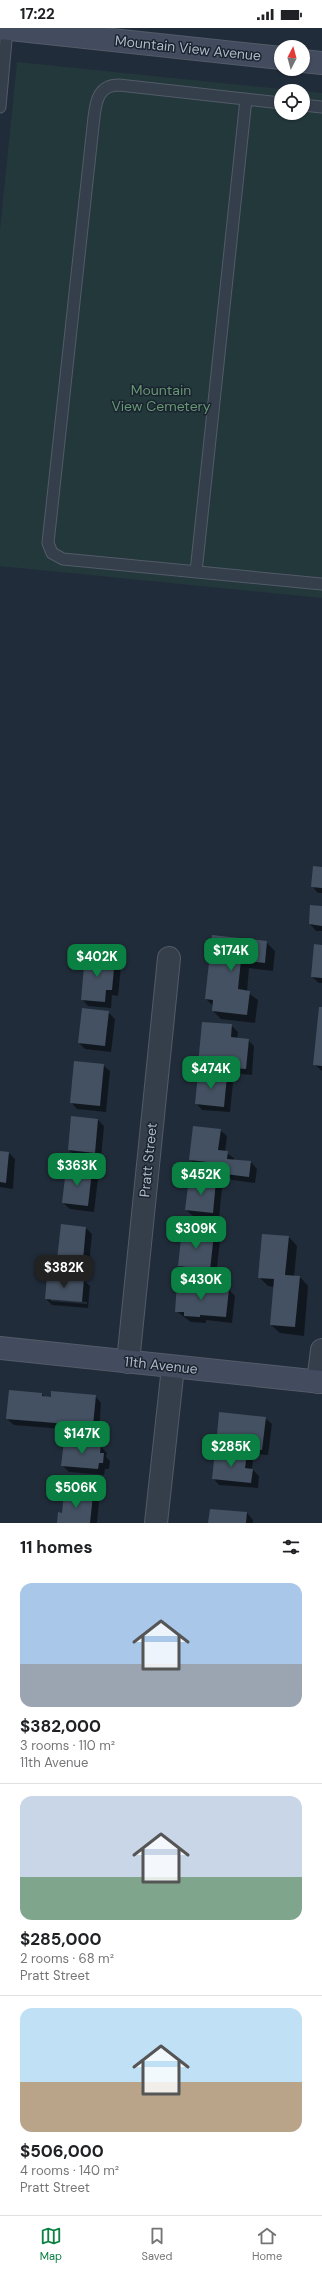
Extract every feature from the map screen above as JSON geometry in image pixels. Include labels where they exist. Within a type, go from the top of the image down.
[{"type":"street","name":"Mountain View Avenue","points":[[3,28],[274,57]]},
{"type":"street","points":[[310,62],[322,63]]},
{"type":"street","name":"Pratt Street","points":[[128,1362],[169,958]]},
{"type":"street","name":"11th Avenue","points":[[0,1348],[320,1382]]},
{"type":"street","points":[[320,1382],[322,1350]]},
{"type":"street","points":[[156,1523],[173,1366]]},
{"type":"lane","points":[[0,107],[3,28]]},
{"type":"lane","points":[[274,102],[119,85],[105,88],[98,99],[94,118],[49,538],[52,553],[63,559],[322,584]]},
{"type":"lane","points":[[196,572],[246,99]]},
{"type":"lane","points":[[310,106],[322,107]]},
{"type":"green space","name":"Mountain View Cemetery","points":[[17,62],[274,88],[274,120],[310,120],[310,92],[322,93],[322,598],[0,566],[0,230]]},
{"type":"building","points":[[313,866],[322,867],[322,888],[311,887]]},
{"type":"building","points":[[310,905],[322,906],[322,926],[309,924]]},
{"type":"building","points":[[212,935],[267,941],[265,963],[241,960],[238,989],[250,991],[247,1015],[212,1011],[213,1000],[205,999]]},
{"type":"building","points":[[314,944],[322,945],[322,978],[311,977]]},
{"type":"building","points":[[85,955],[115,958],[112,990],[106,990],[105,1002],[81,1000]]},
{"type":"building","points":[[319,1007],[322,1007],[322,1066],[313,1065]]},
{"type":"building","points":[[82,1008],[109,1011],[105,1046],[78,1043]]},
{"type":"building","points":[[202,1022],[232,1024],[231,1037],[249,1039],[246,1069],[198,1065]]},
{"type":"building","points":[[74,1061],[104,1064],[100,1106],[70,1103]]},
{"type":"building","points":[[198,1073],[227,1076],[224,1107],[195,1104]]},
{"type":"building","points":[[71,1116],[98,1119],[95,1153],[68,1150]]},
{"type":"building","points":[[193,1126],[221,1129],[218,1150],[228,1151],[227,1159],[251,1161],[249,1177],[225,1174],[226,1164],[189,1160]]},
{"type":"building","points":[[0,1151],[9,1152],[6,1183],[0,1182]]},
{"type":"building","points":[[66,1169],[92,1171],[88,1206],[62,1203]]},
{"type":"building","points":[[189,1178],[216,1181],[213,1213],[185,1210]]},
{"type":"building","points":[[61,1224],[86,1227],[82,1271],[56,1268]]},
{"type":"building","points":[[182,1230],[214,1234],[210,1270],[178,1266]]},
{"type":"building","points":[[262,1234],[289,1236],[285,1275],[300,1276],[295,1327],[270,1325],[274,1279],[258,1278]]},
{"type":"building","points":[[47,1276],[84,1279],[82,1302],[45,1299]]},
{"type":"building","points":[[177,1283],[229,1289],[226,1317],[200,1315],[200,1317],[184,1316],[184,1312],[175,1312]]},
{"type":"building","points":[[9,1390],[42,1393],[42,1396],[51,1397],[51,1391],[96,1395],[93,1426],[6,1419]]},
{"type":"building","points":[[219,1412],[266,1417],[262,1450],[221,1446],[222,1436],[217,1435]]},
{"type":"building","points":[[64,1441],[101,1445],[100,1453],[104,1453],[103,1463],[99,1463],[98,1469],[61,1466]]},
{"type":"building","points":[[215,1451],[247,1454],[245,1468],[253,1469],[251,1483],[212,1479]]},
{"type":"building","points":[[64,1492],[93,1495],[90,1523],[57,1523],[58,1512],[62,1513]]},
{"type":"building","points":[[210,1509],[247,1512],[246,1523],[208,1523]]}]
